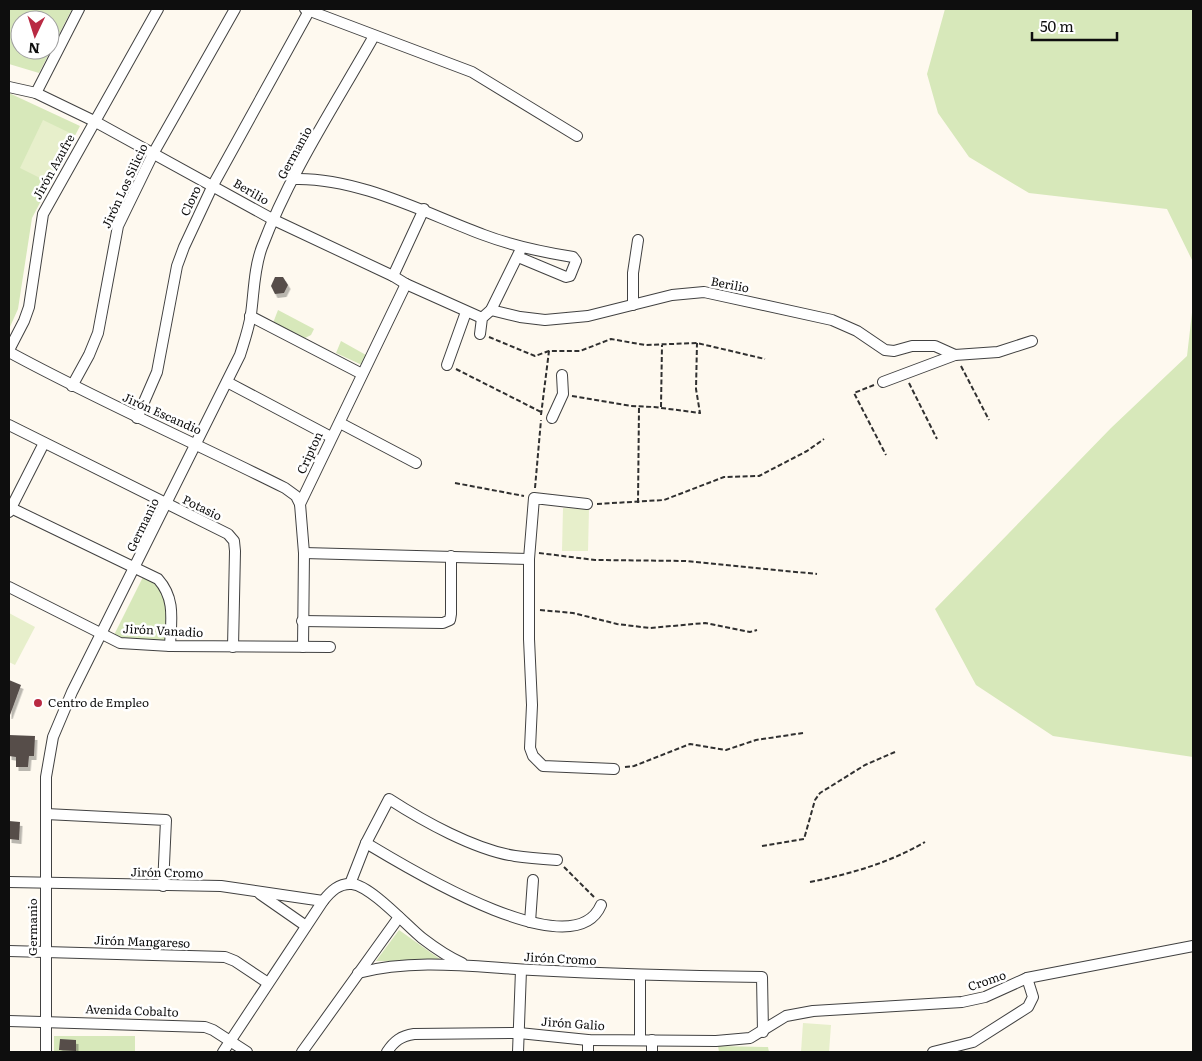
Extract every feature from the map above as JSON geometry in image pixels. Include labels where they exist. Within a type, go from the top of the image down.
[{"type":"street","points":[[36,93],[79,9]]},
{"type":"street","name":"Jirón Azufre","points":[[9,351],[29,307],[43,214],[158,9]]},
{"type":"street","name":"Jirón Los Silicio","points":[[72,386],[89,355],[98,333],[118,226],[154,152],[234,9]]},
{"type":"street","points":[[307,10],[472,72],[577,136]]},
{"type":"street","name":"Cloro","points":[[137,418],[157,372],[162,353],[177,266],[213,184],[307,10]]},
{"type":"street","name":"Germanio","points":[[46,1052],[46,778],[53,737],[72,692],[102,636],[240,355],[250,316],[261,248],[294,179],[374,36]]},
{"type":"street","name":"Berilio","points":[[9,87],[36,93],[94,121],[213,184],[274,220],[393,276],[406,284],[482,318]]},
{"type":"street","points":[[294,179],[315,178],[336,182],[424,209],[520,252],[566,277],[570,276],[576,261],[572,257],[520,252]]},
{"type":"street","points":[[393,276],[424,209]]},
{"type":"street","points":[[633,305],[633,273],[638,240]]},
{"type":"street","points":[[480,334],[482,318],[491,310],[520,252]]},
{"type":"street","name":"Cripton","points":[[303,647],[304,553],[300,504],[406,284]]},
{"type":"street","name":"Berilio","points":[[491,310],[520,317],[545,320],[588,316],[672,295],[704,292],[832,320],[857,330],[885,350],[894,351],[912,346],[935,346],[955,355]]},
{"type":"street","points":[[447,365],[466,312]]},
{"type":"street","points":[[250,316],[362,374]]},
{"type":"street","points":[[883,382],[955,355],[998,352],[1032,341]]},
{"type":"street","name":"Jirón Escandio","points":[[9,351],[72,386],[137,418],[197,444],[285,488],[296,496],[300,504]]},
{"type":"street","points":[[552,418],[563,394],[562,375]]},
{"type":"street","points":[[228,382],[331,437]]},
{"type":"street","points":[[340,423],[416,462]]},
{"type":"street","name":"Potasio","points":[[9,425],[228,534],[234,541],[233,647]]},
{"type":"street","points":[[44,443],[10,510],[136,567],[158,579],[167,589],[171,598],[170,646]]},
{"type":"street","points":[[587,504],[534,498],[529,555],[529,639],[532,705],[530,748],[533,756],[544,766],[614,769]]},
{"type":"street","points":[[304,553],[451,556],[529,555]]},
{"type":"street","points":[[302,621],[443,623],[450,620],[452,614],[451,556]]},
{"type":"street","name":"Jirón Vanadio","points":[[9,587],[102,636],[120,643],[170,646],[330,647]]},
{"type":"street","points":[[350,884],[366,843],[389,799],[436,827],[493,851],[514,856],[557,860]]},
{"type":"street","points":[[46,814],[166,820],[163,886]]},
{"type":"street","points":[[366,843],[434,883],[474,902],[530,922],[560,927],[578,924],[597,912],[600,905]]},
{"type":"street","points":[[530,922],[532,880]]},
{"type":"street","name":"Jirón Cromo","points":[[9,882],[221,886],[323,900]]},
{"type":"street","points":[[223,1052],[323,900],[331,890],[341,885],[359,886],[400,917],[422,938],[450,958],[467,965]]},
{"type":"street","points":[[257,892],[306,926]]},
{"type":"street","points":[[302,1052],[400,917]]},
{"type":"street","name":"Cromo","points":[[786,1016],[813,1011],[962,1002],[985,997],[1027,978],[1193,946]]},
{"type":"street","name":"Jirón Mangareso","points":[[9,951],[225,957],[235,961],[268,983]]},
{"type":"street","name":"Jirón Cromo","points":[[358,973],[388,966],[467,965],[521,970],[640,975],[762,977],[763,1032]]},
{"type":"street","points":[[518,1052],[521,970]]},
{"type":"street","points":[[640,975],[640,1040]]},
{"type":"street","points":[[934,1052],[974,1042],[1028,1007],[1033,997],[1027,978]]},
{"type":"street","name":"Jirón Galio","points":[[387,1052],[404,1035],[414,1034],[519,1033],[588,1040],[716,1041],[750,1038],[763,1032],[786,1016]]},
{"type":"street","name":"Avenida Cobalto","points":[[9,1021],[205,1027],[247,1052]]},
{"type":"street","points":[[588,1040],[588,1052]]},
{"type":"street","points":[[652,1040],[652,1052]]},
{"type":"street","points":[[716,1041],[716,1052]]},
{"type":"path","points":[[480,334],[535,356],[549,351],[580,351],[611,339],[645,345],[697,343],[764,359]]},
{"type":"path","points":[[563,394],[639,407],[700,413],[696,389],[697,343]]},
{"type":"path","points":[[661,408],[662,345]]},
{"type":"path","points":[[455,483],[534,498],[541,412],[549,351]]},
{"type":"path","points":[[955,355],[989,420]]},
{"type":"path","points":[[447,365],[552,418]]},
{"type":"path","points":[[905,374],[937,439]]},
{"type":"path","points":[[883,382],[854,393],[886,455]]},
{"type":"path","points":[[638,503],[639,407]]},
{"type":"path","points":[[587,504],[638,503],[664,500],[724,477],[759,476],[807,451],[824,438]]},
{"type":"path","points":[[529,555],[595,560],[685,561],[817,574]]},
{"type":"path","points":[[530,609],[573,613],[617,624],[650,628],[705,623],[750,632],[757,630]]},
{"type":"path","points":[[614,769],[634,766],[690,744],[726,750],[756,740],[803,733]]},
{"type":"path","points":[[762,846],[804,839],[815,800],[820,793],[865,765],[895,752]]},
{"type":"path","points":[[810,882],[876,866],[907,853],[925,842]]},
{"type":"path","points":[[557,860],[600,905]]},
{"type":"green space","points":[[10,9],[72,9],[60,32],[60,10],[10,10],[10,60],[46,60],[39,73],[9,64]]},
{"type":"green space","points":[[945,9],[1193,9],[1193,262],[1167,209],[1029,193],[969,157],[938,113],[927,74]]},
{"type":"green space","points":[[9,93],[80,126],[32,218],[18,309],[9,329]]},
{"type":"green space","points":[[43,120],[72,134],[46,181],[20,168]]},
{"type":"green space","points":[[1193,304],[1193,757],[1053,736],[976,685],[935,609],[1111,428],[1187,356]]},
{"type":"green space","points":[[278,310],[314,329],[311,335],[305,338],[273,323]]},
{"type":"green space","points":[[341,341],[366,355],[362,365],[336,353]]},
{"type":"green space","points":[[563,508],[589,509],[588,551],[562,551]]},
{"type":"green space","points":[[143,577],[162,588],[166,595],[169,649],[120,643],[114,635]]},
{"type":"green space","points":[[9,613],[35,627],[15,665],[9,662]]},
{"type":"green space","points":[[399,930],[444,962],[376,961]]},
{"type":"green space","points":[[803,1023],[831,1025],[829,1052],[801,1052]]},
{"type":"green space","points":[[54,1036],[135,1036],[135,1052],[54,1052]]},
{"type":"green space","points":[[718,1046],[768,1047],[769,1052],[719,1052]]},
{"type":"building","points":[[275,277],[283,277],[288,285],[284,293],[275,294],[271,286]]},
{"type":"building","points":[[9,680],[21,685],[10,715],[9,715]]},
{"type":"building","points":[[9,735],[35,736],[34,756],[29,756],[28,767],[16,767],[16,757],[9,756]]},
{"type":"building","points":[[9,821],[20,822],[19,840],[9,839]]},
{"type":"building","points":[[60,1039],[76,1040],[76,1051],[59,1050]]},
{"type":"place","name":"Centro de Empleo","points":[[38,703]]}]
